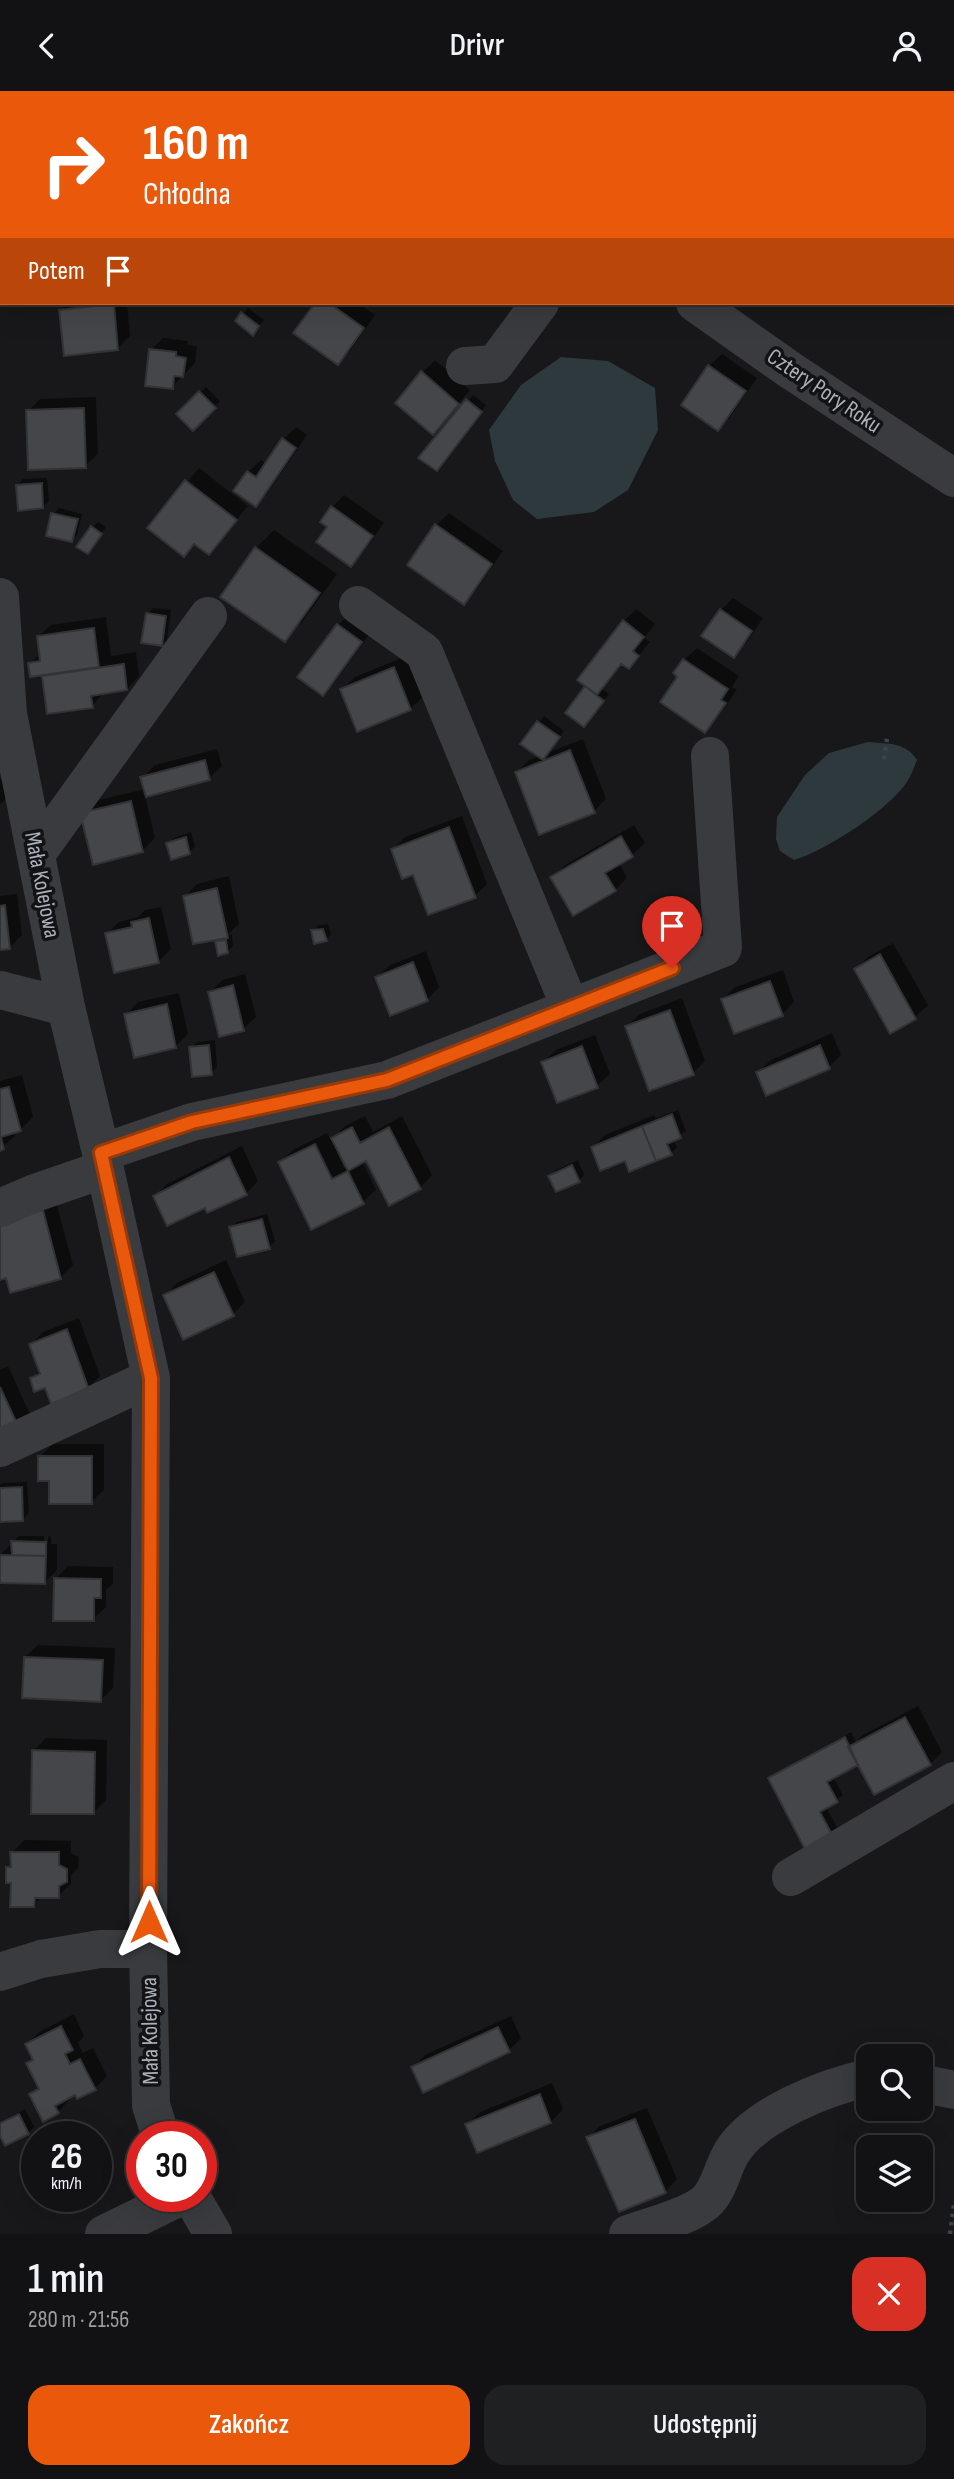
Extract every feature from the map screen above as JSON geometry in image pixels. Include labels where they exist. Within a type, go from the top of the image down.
[{"type":"street","points":[[465,366],[495,364],[539,305]]},
{"type":"street","name":"Cztery Pory Roku","points":[[698,305],[790,370],[954,478]]},
{"type":"street","name":"Mała Kolejowa","points":[[0,597],[8,714],[66,1007],[151,1378],[148,1949],[151,2105],[156,2121]]},
{"type":"street","points":[[358,605],[424,652],[570,1007]]},
{"type":"street","points":[[37,853],[208,616]]},
{"type":"street","points":[[0,1208],[192,1122],[387,1080],[723,949],[710,756]]},
{"type":"street","points":[[0,991],[66,1007]]},
{"type":"street","points":[[0,1448],[151,1378]]},
{"type":"street","points":[[791,1877],[954,1781]]},
{"type":"street","points":[[0,1972],[41,1958],[100,1949],[148,1949]]},
{"type":"street","points":[[628,2234],[694,2210],[708,2200],[732,2152],[755,2125],[788,2106],[856,2082]]},
{"type":"street","points":[[933,2086],[954,2090]]},
{"type":"street","points":[[104,2234],[149,2212]]},
{"type":"street","points":[[200,2212],[213,2234]]},
{"type":"path","points":[[884,759],[887,738]]},
{"type":"path","points":[[950,2234],[954,2204]]},
{"type":"shaded area","points":[[561,357],[608,361],[655,388],[658,430],[628,490],[594,512],[537,519],[513,500],[495,461],[489,430],[521,385]]},
{"type":"shaded area","points":[[868,742],[902,747],[917,760],[900,791],[857,827],[823,848],[794,860],[780,851],[776,839],[777,817],[805,775],[829,753]]},
{"type":"building","points":[[114,305],[118,350],[64,356],[59,310]]},
{"type":"building","points":[[314,305],[332,305],[364,328],[338,365],[293,333]]},
{"type":"building","points":[[241,312],[259,326],[253,336],[235,321]]},
{"type":"building","points":[[149,349],[176,352],[176,356],[186,358],[183,377],[174,376],[173,389],[145,386]]},
{"type":"building","points":[[708,365],[746,391],[718,431],[681,405]]},
{"type":"building","points":[[421,371],[459,404],[433,435],[395,403]]},
{"type":"building","points":[[199,391],[216,408],[193,431],[176,414]]},
{"type":"building","points":[[466,399],[482,412],[437,471],[418,458]]},
{"type":"building","points":[[84,408],[86,468],[28,470],[26,410]]},
{"type":"building","points":[[282,438],[296,448],[256,507],[233,491],[247,471],[256,477]]},
{"type":"building","points":[[185,480],[237,520],[209,555],[194,544],[184,557],[147,528]]},
{"type":"building","points":[[42,483],[43,508],[18,511],[16,485]]},
{"type":"building","points":[[331,506],[373,536],[351,567],[316,542],[327,527],[320,522]]},
{"type":"building","points":[[51,513],[78,519],[72,542],[46,536]]},
{"type":"building","points":[[435,524],[492,564],[464,605],[407,565]]},
{"type":"building","points":[[91,526],[102,534],[88,554],[76,547]]},
{"type":"building","points":[[255,547],[320,593],[285,642],[220,597]]},
{"type":"building","points":[[720,609],[752,631],[734,658],[701,636]]},
{"type":"building","points":[[146,613],[166,616],[162,646],[141,643]]},
{"type":"building","points":[[623,620],[644,637],[633,651],[639,656],[629,669],[621,664],[597,695],[577,680]]},
{"type":"building","points":[[337,624],[362,642],[323,696],[297,677]]},
{"type":"building","points":[[94,628],[99,667],[30,677],[28,663],[40,661],[37,636]]},
{"type":"building","points":[[683,659],[728,689],[721,700],[726,703],[705,733],[660,702],[677,677],[673,673]]},
{"type":"building","points":[[124,664],[127,690],[91,696],[93,708],[47,714],[42,676]]},
{"type":"building","points":[[394,667],[411,710],[357,732],[340,689]]},
{"type":"building","points":[[585,686],[604,701],[584,727],[565,713]]},
{"type":"building","points":[[537,721],[560,737],[543,760],[520,744]]},
{"type":"building","points":[[570,750],[595,813],[539,835],[515,772]]},
{"type":"building","points":[[205,760],[210,780],[146,797],[140,777]]},
{"type":"building","points":[[131,801],[143,852],[93,865],[80,813]]},
{"type":"building","points":[[449,827],[476,898],[428,915],[413,875],[402,879],[391,849]]},
{"type":"building","points":[[621,836],[633,857],[605,873],[616,891],[573,916],[550,877]]},
{"type":"building","points":[[186,837],[190,854],[171,860],[166,843]]},
{"type":"building","points":[[217,888],[228,938],[193,944],[183,896]]},
{"type":"building","points":[[5,905],[10,949],[0,950],[0,906]]},
{"type":"building","points":[[149,918],[159,963],[114,973],[105,933],[132,927],[131,922]]},
{"type":"building","points":[[323,929],[327,941],[314,944],[311,930]]},
{"type":"building","points":[[226,940],[228,953],[218,956],[215,941]]},
{"type":"building","points":[[880,954],[916,1019],[890,1034],[854,969]]},
{"type":"building","points":[[413,962],[428,1001],[390,1016],[375,977]]},
{"type":"building","points":[[770,981],[783,1016],[734,1034],[721,999]]},
{"type":"building","points":[[233,985],[244,1031],[219,1037],[208,992]]},
{"type":"building","points":[[167,1004],[176,1048],[134,1058],[124,1014]]},
{"type":"building","points":[[670,1010],[694,1075],[649,1091],[625,1026]]},
{"type":"building","points":[[209,1045],[212,1075],[192,1077],[189,1047]]},
{"type":"building","points":[[820,1045],[830,1069],[766,1096],[756,1072]]},
{"type":"building","points":[[582,1046],[598,1088],[557,1103],[541,1062]]},
{"type":"building","points":[[9,1087],[21,1131],[1,1137],[4,1149],[0,1151],[0,1089]]},
{"type":"building","points":[[672,1114],[681,1138],[667,1144],[672,1155],[656,1161],[642,1126]]},
{"type":"building","points":[[642,1126],[656,1161],[629,1172],[625,1161],[600,1171],[591,1147]]},
{"type":"building","points":[[352,1127],[360,1143],[389,1127],[421,1189],[389,1206],[366,1161],[348,1171],[331,1138]]},
{"type":"building","points":[[315,1144],[332,1179],[348,1171],[364,1204],[311,1230],[278,1162]]},
{"type":"building","points":[[229,1157],[247,1195],[207,1213],[205,1208],[167,1226],[153,1196]]},
{"type":"building","points":[[572,1165],[580,1182],[556,1192],[548,1176]]},
{"type":"building","points":[[43,1210],[61,1279],[10,1293],[6,1278],[0,1280],[0,1221]]},
{"type":"building","points":[[262,1219],[270,1249],[237,1257],[229,1227]]},
{"type":"building","points":[[214,1272],[234,1316],[183,1340],[163,1295]]},
{"type":"building","points":[[67,1329],[89,1390],[51,1404],[45,1388],[34,1392],[30,1378],[40,1374],[29,1344]]},
{"type":"building","points":[[0,1387],[19,1428],[0,1436]]},
{"type":"building","points":[[38,1456],[92,1456],[92,1504],[49,1504],[49,1481],[38,1481]]},
{"type":"building","points":[[22,1487],[23,1521],[0,1522],[0,1488]]},
{"type":"building","points":[[11,1541],[46,1542],[46,1556],[12,1555]]},
{"type":"building","points":[[0,1555],[46,1556],[45,1584],[0,1583]]},
{"type":"building","points":[[54,1578],[101,1579],[101,1598],[94,1598],[94,1621],[53,1621]]},
{"type":"building","points":[[24,1657],[103,1660],[101,1702],[22,1698]]},
{"type":"building","points":[[905,1717],[931,1765],[874,1795],[848,1747]]},
{"type":"building","points":[[845,1737],[858,1765],[827,1782],[838,1802],[820,1812],[835,1840],[808,1855],[768,1778]]},
{"type":"building","points":[[32,1750],[95,1752],[94,1814],[31,1814]]},
{"type":"building","points":[[10,1852],[59,1852],[59,1865],[67,1869],[67,1882],[59,1886],[59,1898],[35,1898],[34,1907],[10,1907],[11,1883],[6,1883],[6,1867],[11,1867]]},
{"type":"building","points":[[61,2026],[73,2050],[65,2054],[70,2064],[80,2059],[96,2090],[77,2099],[75,2095],[55,2106],[59,2113],[42,2121],[29,2094],[39,2089],[26,2063],[33,2060],[25,2044]]},
{"type":"building","points":[[498,2027],[510,2052],[423,2093],[411,2067]]},
{"type":"building","points":[[540,2094],[551,2123],[477,2153],[465,2124]]},
{"type":"building","points":[[19,2114],[22,2121],[21,2138],[5,2146],[0,2136],[0,2123]]},
{"type":"building","points":[[635,2119],[666,2193],[619,2212],[586,2137]]},
{"type":"route","points":[[149,1922],[151,1378],[101,1153],[192,1122],[387,1080],[672,968]]}]
